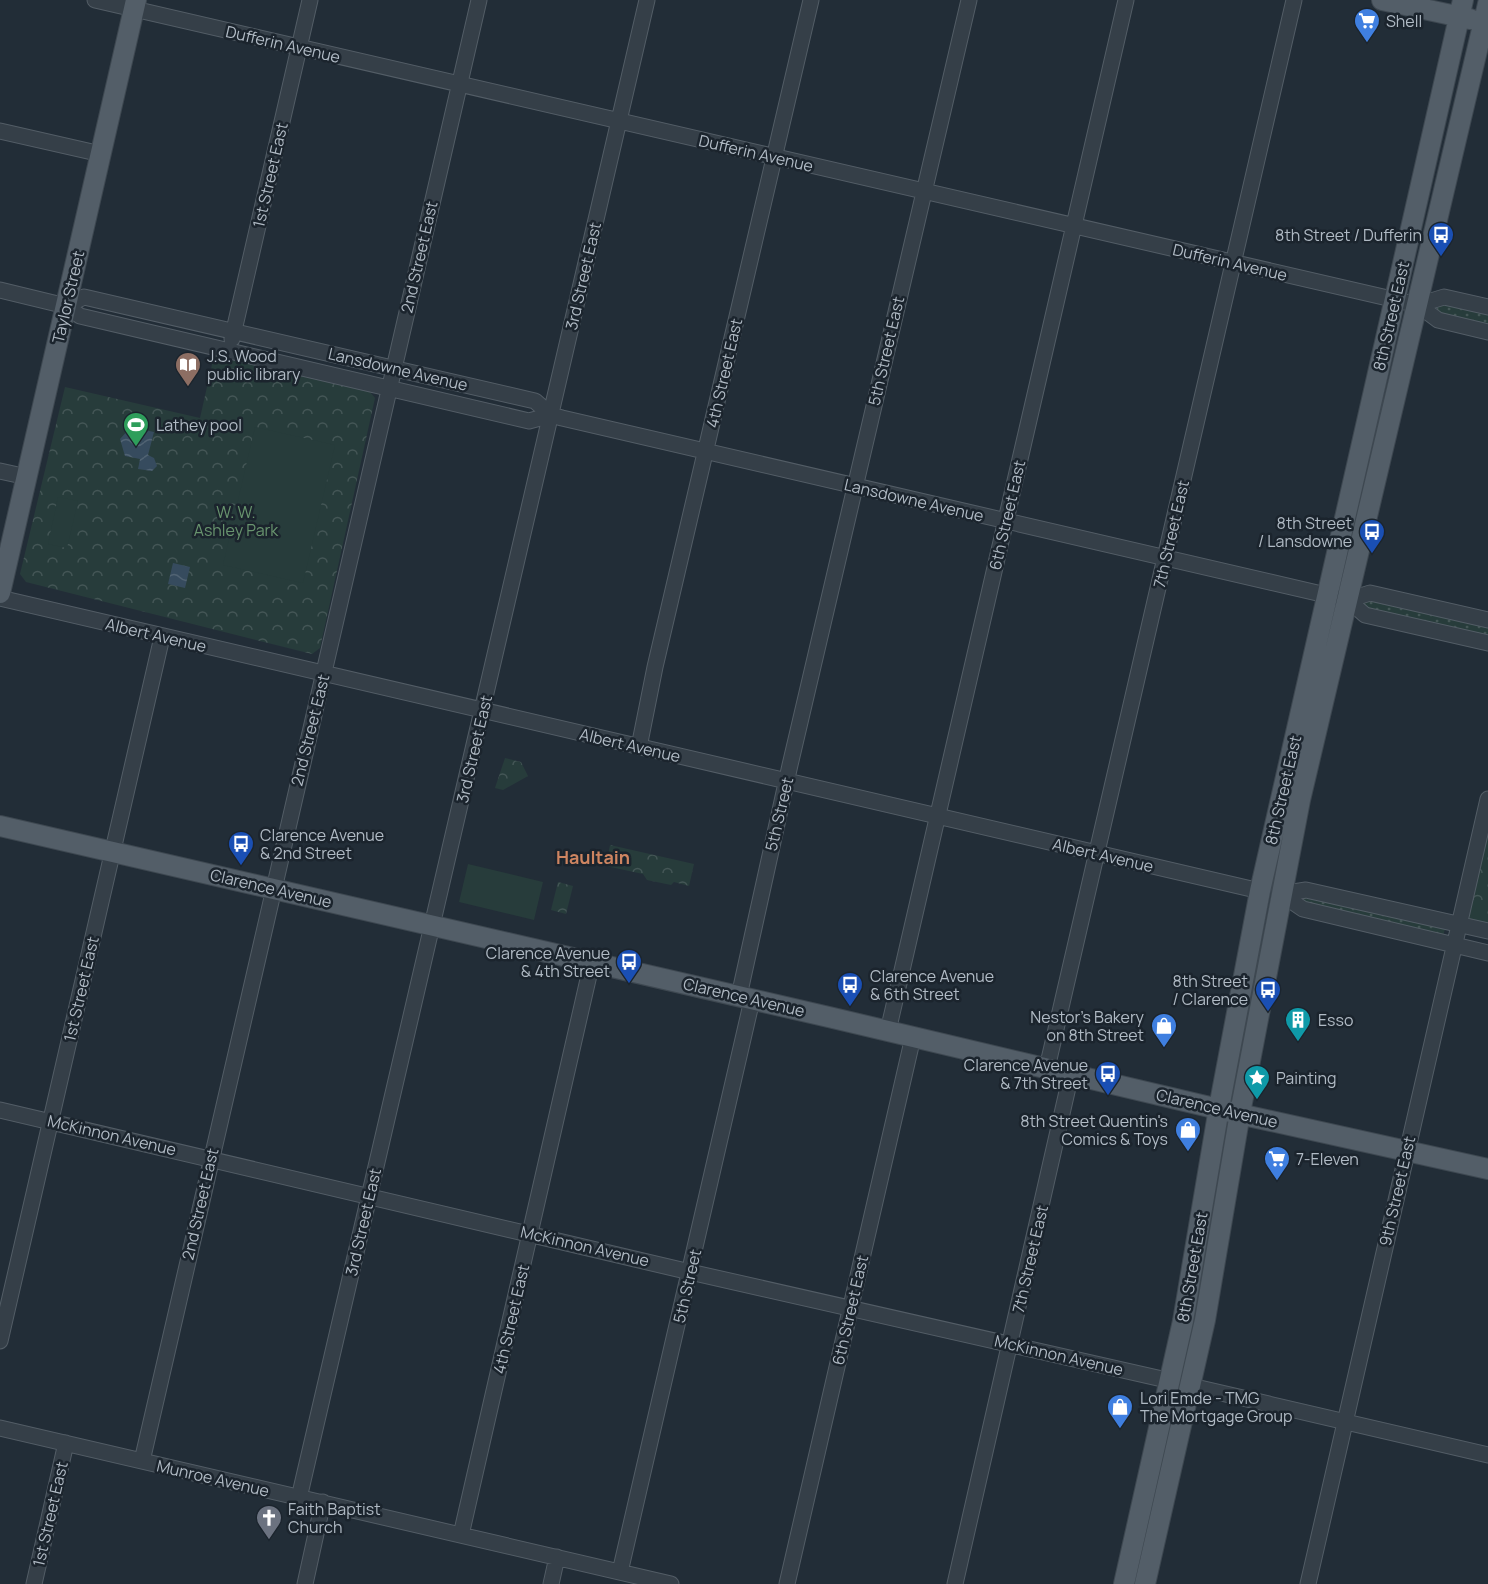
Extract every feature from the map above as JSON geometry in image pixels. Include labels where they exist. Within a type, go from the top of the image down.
[{"type":"main road","points":[[1382,0],[1487,13],[1483,0]]},
{"type":"main road","name":"Taylor Street","points":[[0,593],[135,4]]},
{"type":"main road","name":"8th Street East","points":[[1124,1584],[1171,1381],[1260,891],[1461,8]]},
{"type":"main road","name":"8th Street East","points":[[1146,1584],[1191,1386],[1300,800],[1487,13]]},
{"type":"main road","name":"Clarence Avenue","points":[[0,826],[1488,1169]]},
{"type":"street","name":"Dufferin Avenue","points":[[94,0],[135,4],[299,48],[1418,305],[1438,320],[1488,332]]},
{"type":"street","name":"1st Street East","points":[[229,351],[310,0]]},
{"type":"street","name":"2nd Street East","points":[[142,1461],[479,0]]},
{"type":"street","name":"3rd Street East","points":[[299,1498],[647,0]]},
{"type":"street","name":"4th Street East","points":[[639,747],[655,667],[811,0]]},
{"type":"street","name":"5th Street East","points":[[805,703],[969,0]]},
{"type":"street","name":"6th Street East","points":[[888,1031],[1126,0]]},
{"type":"street","name":"7th Street East","points":[[1047,1068],[1294,0]]},
{"type":"street","points":[[0,131],[101,154]]},
{"type":"street","name":"Lansdowne Avenue","points":[[0,290],[66,306],[80,316],[530,421],[551,415]]},
{"type":"street","name":"Lansdowne Avenue","points":[[66,306],[84,297],[534,401],[551,415],[1348,600],[1365,615],[1488,644]]},
{"type":"street","name":"Dufferin Avenue","points":[[1418,305],[1444,297],[1488,307]]},
{"type":"street","points":[[0,471],[27,477]]},
{"type":"street","name":"Lansdowne Avenue","points":[[1348,600],[1370,593],[1488,620]]},
{"type":"street","name":"Albert Avenue","points":[[0,598],[1260,891]]},
{"type":"street","name":"1st Street East","points":[[0,1341],[162,637]]},
{"type":"street","name":"5th Street","points":[[620,1572],[690,1272],[746,998],[786,782],[805,703]]},
{"type":"street","name":"9th Street East","points":[[1308,1584],[1488,799]]},
{"type":"street","points":[[1281,894],[1306,890],[1488,932]]},
{"type":"street","points":[[1281,894],[1302,909],[1488,953]]},
{"type":"street","name":"4th Street East","points":[[461,1534],[592,962]]},
{"type":"street","name":"6th Street East","points":[[787,1584],[913,1037]]},
{"type":"street","name":"7th Street East","points":[[955,1584],[1071,1074]]},
{"type":"street","name":"McKinnon Avenue","points":[[0,1110],[690,1272],[1171,1381]]},
{"type":"street","points":[[1191,1386],[1488,1455]]},
{"type":"street","name":"Munroe Avenue","points":[[0,1428],[671,1584]]},
{"type":"street","name":"1st Street East","points":[[34,1584],[66,1443]]},
{"type":"street","points":[[304,1584],[323,1502]]},
{"type":"street","points":[[551,1584],[557,1557]]},
{"type":"green space","points":[[1443,304],[1488,315],[1488,327],[1444,317],[1437,311],[1437,307]]},
{"type":"green space","name":"W. W. Ashley Park","points":[[214,356],[370,392],[375,398],[320,648],[312,654],[26,582],[20,574],[65,387],[200,418]]},
{"type":"green space","points":[[255,427],[335,445],[303,583],[223,565]]},
{"type":"green space","points":[[58,497],[78,501],[67,548],[48,544]]},
{"type":"green space","points":[[1365,598],[1488,625],[1488,639],[1363,609]]},
{"type":"green space","points":[[505,758],[521,762],[528,776],[503,790],[495,788]]},
{"type":"green space","points":[[1488,799],[1488,931],[1460,925]]},
{"type":"green space","points":[[610,845],[694,864],[689,886],[674,882],[671,885],[647,880],[643,874],[606,866]]},
{"type":"green space","points":[[468,864],[543,882],[534,920],[459,902]]},
{"type":"green space","points":[[558,882],[573,886],[566,914],[551,910]]},
{"type":"green space","points":[[1301,895],[1445,929],[1443,936],[1301,904],[1299,897]]},
{"type":"water","name":"Lathey pool","points":[[131,427],[154,432],[148,455],[154,458],[157,466],[152,471],[138,469],[140,459],[125,456],[120,439]]},
{"type":"water","points":[[173,563],[190,567],[185,588],[168,584]]},
{"type":"place","name":"Shell","points":[[1367,44]]},
{"type":"place","name":"8th Street / Dufferin","points":[[1441,258]]},
{"type":"place","name":"J.S. Wood public library","points":[[188,388]]},
{"type":"place","name":"Lathey pool","points":[[136,448]]},
{"type":"place","name":"8th Street / Lansdowne","points":[[1372,555]]},
{"type":"place","name":"Clarence Avenue & 2nd Street","points":[[241,867]]},
{"type":"place","name":"Clarence Avenue & 4th Street","points":[[629,985]]},
{"type":"place","name":"Clarence Avenue & 6th Street","points":[[850,1008]]},
{"type":"place","name":"8th Street / Clarence","points":[[1268,1013]]},
{"type":"place","name":"Esso","points":[[1298,1043]]},
{"type":"place","name":"Nestor's Bakery on 8th Street","points":[[1164,1049]]},
{"type":"place","name":"Clarence Avenue & 7th Street","points":[[1108,1097]]},
{"type":"place","name":"Painting","points":[[1257,1101]]},
{"type":"place","name":"8th Street Quentin's Comics & Toys","points":[[1188,1153]]},
{"type":"place","name":"7-Eleven","points":[[1277,1182]]},
{"type":"place","name":"Lori Emde - TMG The Mortgage Group","points":[[1120,1430]]},
{"type":"place","name":"Faith Baptist Church","points":[[269,1541]]},
{"type":"district","name":"Haultain","points":[[593,857]]}]
